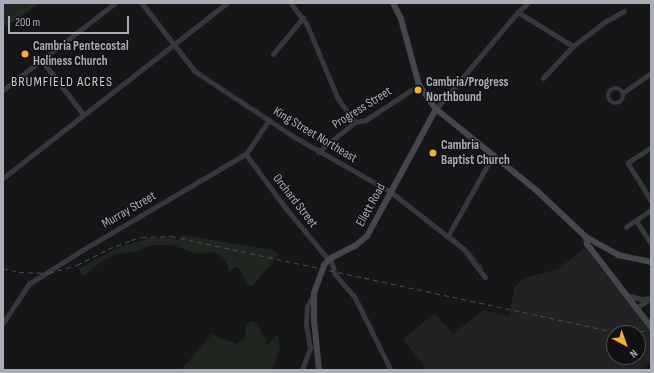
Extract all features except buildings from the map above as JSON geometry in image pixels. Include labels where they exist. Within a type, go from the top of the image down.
[{"type":"street","points":[[3,90],[115,3]]},
{"type":"street","name":"King Street Northeast","points":[[142,3],[195,71],[318,152],[391,192],[448,236],[470,256],[485,277]]},
{"type":"street","points":[[3,178],[227,3]]},
{"type":"street","points":[[291,3],[310,30],[338,98],[355,122]]},
{"type":"street","points":[[393,3],[401,19],[419,85],[436,109],[541,195],[586,237],[618,255],[651,262]]},
{"type":"street","points":[[436,109],[518,12],[528,3]]},
{"type":"street","points":[[543,78],[573,46],[603,23],[624,11]]},
{"type":"street","points":[[518,12],[573,46]]},
{"type":"street","points":[[273,54],[303,18]]},
{"type":"street","points":[[42,60],[84,115]]},
{"type":"street","points":[[624,92],[651,73]]},
{"type":"street","name":"Progress Street","points":[[318,152],[355,122],[366,120],[419,85]]},
{"type":"street","name":"Ellett Road","points":[[330,259],[362,241],[367,236],[436,109]]},
{"type":"street","name":"Murray Street","points":[[3,323],[29,284],[81,251],[246,154],[269,120]]},
{"type":"street","points":[[651,148],[628,163],[651,200]]},
{"type":"street","name":"Orchard Street","points":[[246,154],[286,208],[330,259],[335,274],[355,297],[391,370]]},
{"type":"street","points":[[448,236],[493,155]]},
{"type":"street","points":[[626,227],[651,210]]},
{"type":"street","points":[[636,220],[651,243]]},
{"type":"street","points":[[586,237],[587,244],[651,327]]},
{"type":"street","points":[[302,370],[310,348],[306,325],[307,308],[324,265],[330,259]]},
{"type":"street","points":[[314,293],[314,320],[319,370]]},
{"type":"street","points":[[625,294],[634,298],[651,298]]},
{"type":"street","points":[[636,308],[651,298]]},
{"type":"shaded area","points":[[3,3],[41,3],[3,29]]},
{"type":"shaded area","points":[[182,235],[274,250],[278,255],[252,287],[246,283],[240,269],[236,267],[229,271],[225,259],[219,255],[211,252],[197,254],[172,245],[155,245],[145,247],[140,251],[116,254],[104,260],[83,276],[78,269],[121,246],[150,238],[166,237],[181,240]]},
{"type":"shaded area","points":[[586,246],[599,266],[651,330],[651,361],[640,370],[424,370],[426,368],[403,339],[435,313],[453,334],[483,310],[508,316],[515,286],[526,277],[559,269]]},
{"type":"shaded area","points":[[250,321],[255,322],[260,328],[262,334],[266,338],[267,345],[278,334],[280,349],[272,370],[181,370],[212,334],[236,344],[244,338],[246,332],[245,327]]},
{"type":"waterway","points":[[3,22],[11,21],[16,14],[36,3]]},
{"type":"waterway","points":[[453,237],[458,241]]},
{"type":"waterway","points":[[468,250],[476,260]]},
{"type":"waterway","points":[[479,263],[482,268]]},
{"type":"railway","points":[[3,268],[19,272],[49,273],[77,265],[108,249],[131,240],[142,237],[171,236],[612,331],[631,333],[651,329]]},
{"type":"place","name":"Cambria Pentecostal Holiness Church","points":[[25,54]]},
{"type":"place","name":"Cambria/Progress Northbound","points":[[418,90]]},
{"type":"place","name":"Cambria Baptist Church","points":[[433,153]]},
{"type":"district","name":"BRUMFIELD ACRES","points":[[62,82]]}]
